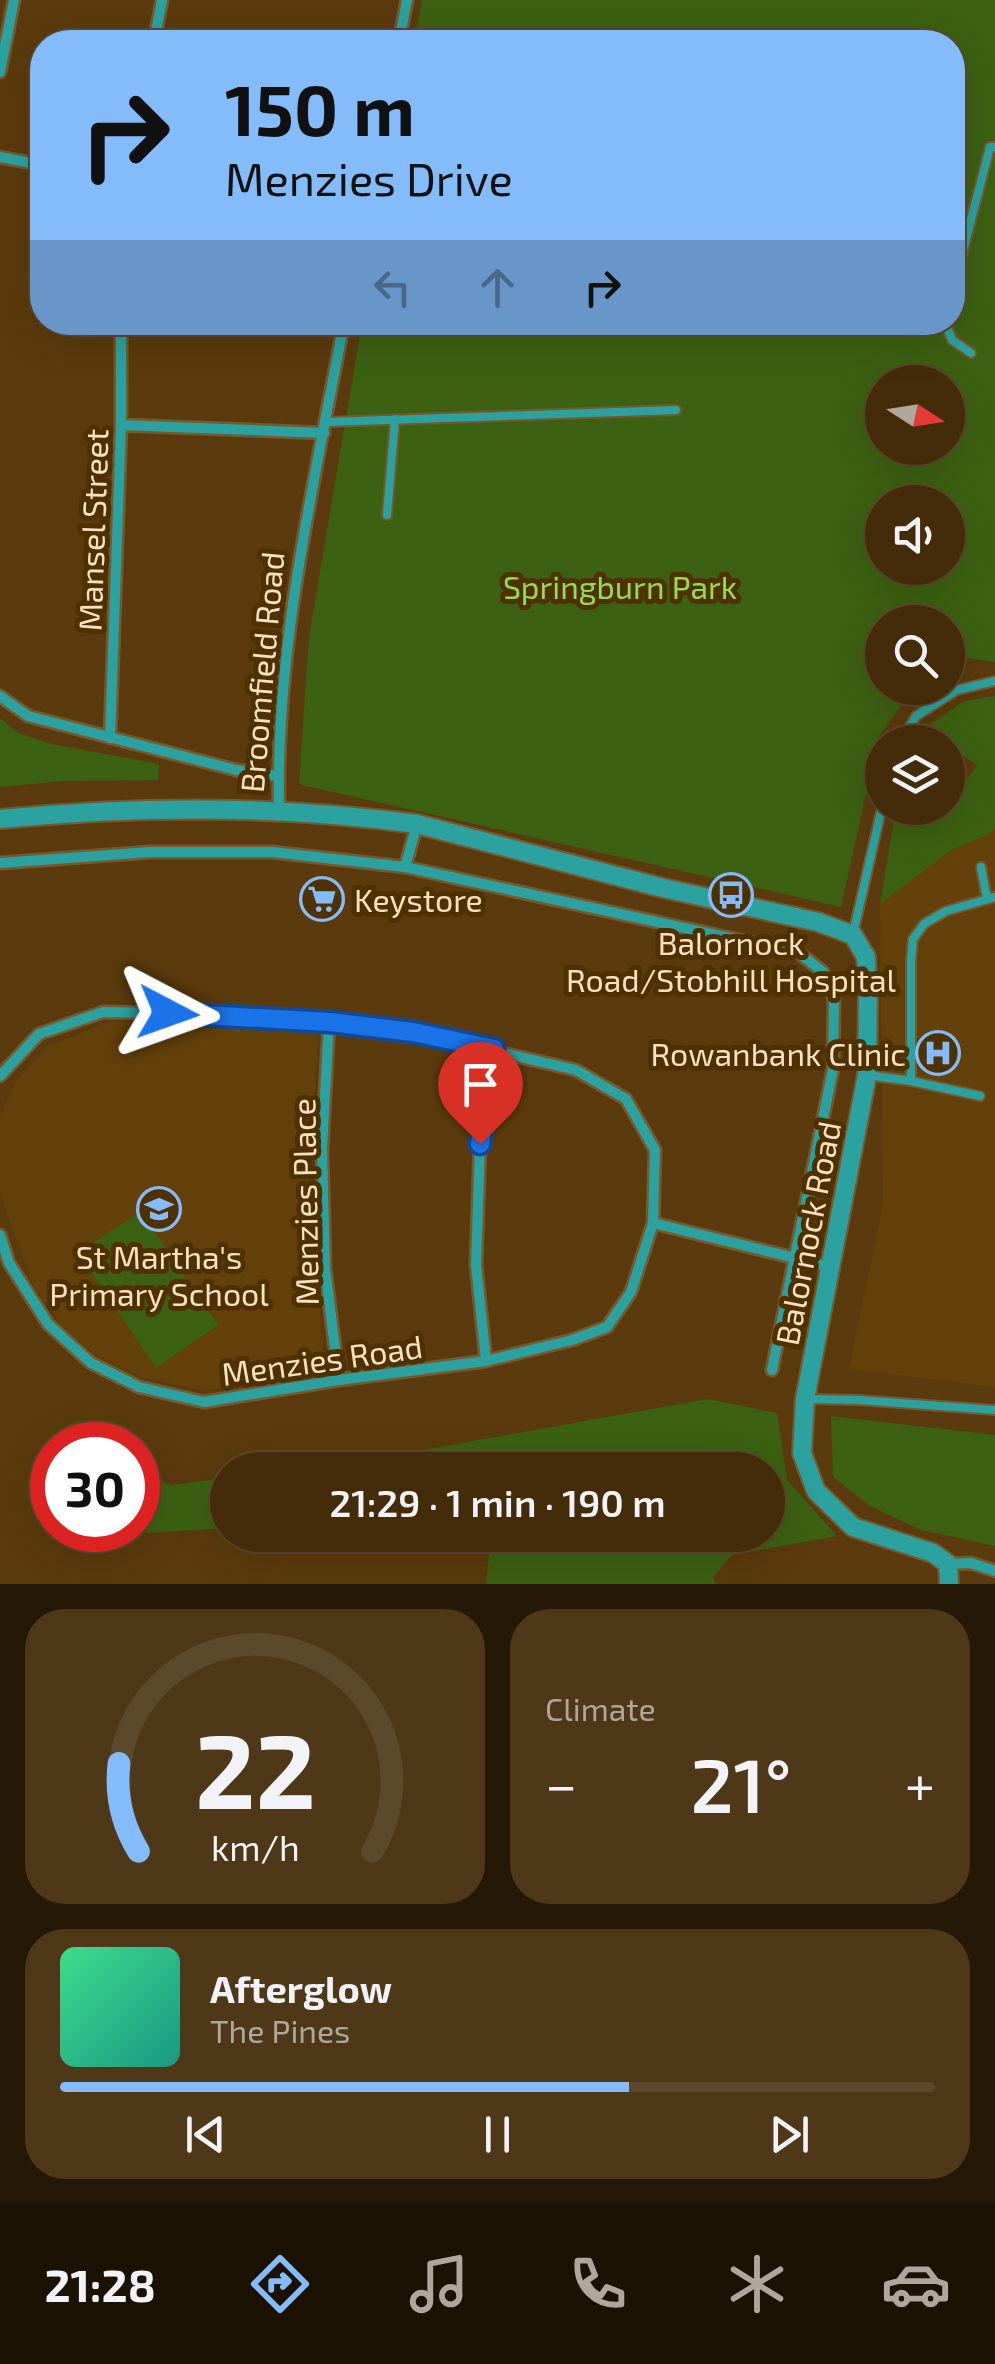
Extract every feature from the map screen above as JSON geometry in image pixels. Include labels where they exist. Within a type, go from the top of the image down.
[{"type":"street","points":[[0,72],[14,0]]},
{"type":"street","points":[[156,30],[162,0]]},
{"type":"street","points":[[401,30],[407,0]]},
{"type":"street","points":[[0,157],[30,163]]},
{"type":"street","name":"Mansel Street","points":[[110,738],[122,425],[121,335]]},
{"type":"street","name":"Broomfield Road","points":[[0,819],[194,808],[279,812],[288,636],[342,335]]},
{"type":"street","points":[[122,425],[326,428]]},
{"type":"street","points":[[0,696],[28,716],[236,770],[278,776]]},
{"type":"street","points":[[279,812],[417,824],[663,888],[818,922],[853,934]]},
{"type":"street","points":[[405,866],[417,824]]},
{"type":"street","points":[[0,863],[150,852],[272,852],[405,866],[799,952],[824,972],[834,999],[833,1069],[772,1370]]},
{"type":"street","name":"Balornock Road","points":[[853,934],[866,957],[867,1075],[805,1398],[802,1453],[816,1491],[854,1527],[933,1553],[948,1564],[971,1563],[995,1571]]},
{"type":"street","name":"Menzies Road","points":[[0,1076],[39,1034],[103,1012],[330,1022],[413,1032],[576,1070],[626,1099],[655,1150],[653,1223],[631,1292],[606,1327],[572,1340],[486,1361],[204,1402],[139,1388],[92,1364],[48,1324],[9,1263],[0,1235]]},
{"type":"street","name":"Menzies Place","points":[[330,1022],[322,1148],[324,1228],[340,1380]]},
{"type":"street","points":[[486,1361],[476,1265],[480,1144],[494,1049]]},
{"type":"street","points":[[653,1223],[831,1267]]},
{"type":"street","points":[[948,1564],[949,1584]]},
{"type":"lane","points":[[965,242],[990,147],[995,146]]},
{"type":"lane","points":[[950,335],[972,353]]},
{"type":"lane","points":[[326,428],[395,419],[676,410]]},
{"type":"lane","points":[[388,515],[395,419]]},
{"type":"lane","points":[[911,725],[916,716],[957,690],[995,681]]},
{"type":"lane","points":[[853,934],[878,825]]},
{"type":"lane","points":[[911,1082],[913,939],[924,924],[946,911],[991,898],[981,868]]},
{"type":"lane","points":[[867,1075],[980,1096]]},
{"type":"lane","points":[[805,1398],[995,1410]]},
{"type":"shaded area","name":"Rowanbank Clinic","points":[[995,770],[995,1387],[849,1369],[883,1203],[880,904],[948,825],[965,825],[965,805]]},
{"type":"shaded area","name":"St Martha's Primary School","points":[[112,1021],[309,1028],[318,1037],[312,1225],[325,1367],[318,1376],[202,1390],[143,1378],[98,1356],[65,1330],[34,1287],[0,1193],[0,1117],[15,1083],[48,1046]]},
{"type":"green space","name":"Springburn Park","points":[[422,0],[995,0],[995,662],[965,661],[965,605],[865,605],[865,705],[901,705],[887,725],[865,725],[865,799],[841,907],[299,783],[309,637],[360,335],[965,335],[965,30],[416,30]]},
{"type":"green space","points":[[995,696],[995,828],[950,851],[880,904],[893,825],[965,825],[965,783],[977,765],[965,757],[965,725],[929,725],[958,705],[965,705],[965,701]]},
{"type":"green space","points":[[0,718],[18,733],[51,744],[159,764],[158,780],[64,781],[0,787]]},
{"type":"green space","points":[[141,1211],[218,1325],[156,1368],[78,1253]]},
{"type":"green space","points":[[708,1399],[777,1413],[783,1452],[412,1452]]},
{"type":"green space","points":[[831,1416],[995,1435],[995,1546],[921,1530],[870,1506],[833,1477]]},
{"type":"green space","points":[[785,1467],[787,1480],[837,1536],[785,1545]]},
{"type":"green space","points":[[210,1480],[210,1529],[160,1532],[160,1481],[171,1485]]},
{"type":"green space","points":[[489,1552],[749,1552],[732,1555],[713,1577],[716,1584],[486,1584]]},
{"type":"place","name":"Balornock Road/Stobhill Hospital","points":[[731,895]]},
{"type":"place","name":"Keystore","points":[[322,899]]},
{"type":"place","name":"Rowanbank Clinic","points":[[938,1053]]},
{"type":"place","name":"St Martha's Primary School","points":[[159,1209]]},
{"type":"route","points":[[168,1013],[330,1022],[413,1032],[494,1049],[480,1144]]}]
